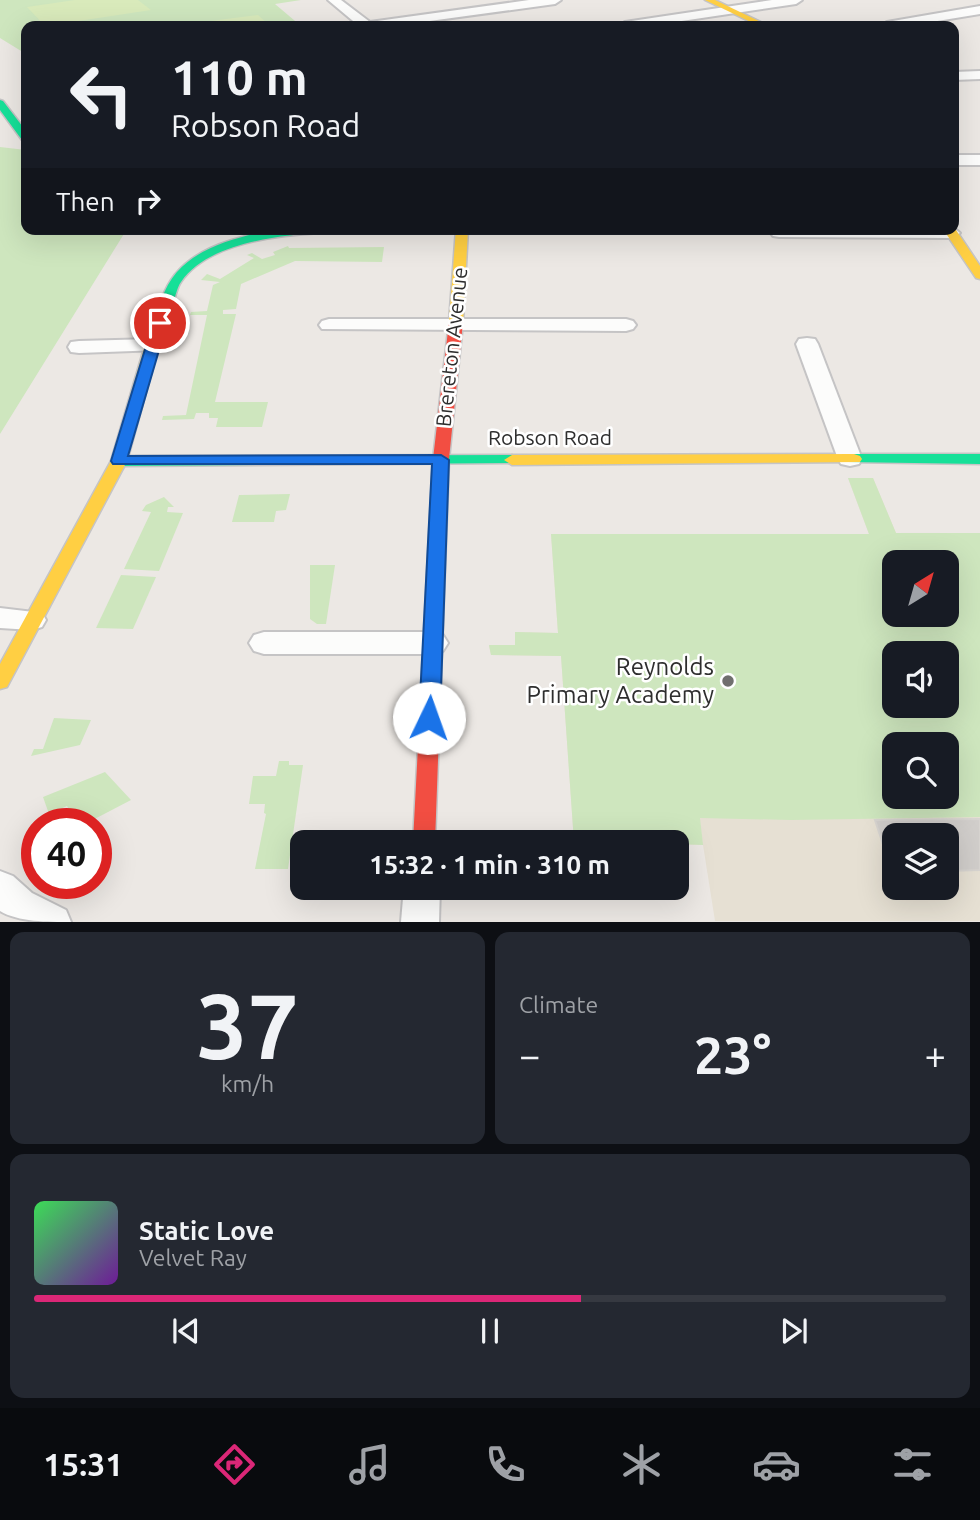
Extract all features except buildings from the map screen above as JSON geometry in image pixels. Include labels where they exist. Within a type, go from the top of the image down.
[{"type":"street","points":[[334,0],[361,21]]},
{"type":"street","points":[[404,21],[555,0]]},
{"type":"street","points":[[709,0],[754,21]]},
{"type":"street","points":[[658,21],[796,0]]},
{"type":"street","points":[[922,21],[977,13]]},
{"type":"street","points":[[959,76],[980,75]]},
{"type":"street","points":[[9,113],[21,131]]},
{"type":"street","points":[[959,160],[980,160]]},
{"type":"street","points":[[0,682],[119,461],[152,345],[175,280],[199,261],[229,244],[264,235]]},
{"type":"street","name":"Brereton Avenue","points":[[425,830],[441,460],[462,235]]},
{"type":"street","points":[[953,235],[980,275]]},
{"type":"street","points":[[329,325],[626,325]]},
{"type":"street","points":[[807,344],[850,459]]},
{"type":"street","points":[[79,347],[152,345]]},
{"type":"street","name":"Robson Road","points":[[119,461],[980,459]]},
{"type":"street","points":[[0,618],[32,620]]},
{"type":"street","points":[[264,643],[433,643]]},
{"type":"street","points":[[0,887],[19,905],[53,922]]},
{"type":"street","points":[[420,922],[421,900]]},
{"type":"shaded area","name":"Reynolds Primary Academy","points":[[848,478],[873,478],[896,533],[980,533],[980,921],[715,921],[703,845],[689,844],[689,830],[573,830],[561,656],[491,655],[489,646],[515,645],[515,632],[558,633],[551,534],[869,534]]},
{"type":"green space","points":[[0,0],[301,0],[275,4],[295,21],[21,21],[21,51],[0,38]]},
{"type":"green space","points":[[75,0],[138,0],[151,10],[78,21],[40,21],[27,7]]},
{"type":"green space","points":[[258,15],[265,21],[210,21]]},
{"type":"green space","points":[[0,147],[21,149],[21,235],[123,235],[0,434]]},
{"type":"green space","points":[[288,246],[384,247],[382,262],[295,261],[241,284],[236,309],[223,310],[223,314],[236,314],[215,402],[268,402],[262,427],[216,427],[218,418],[209,418],[209,413],[196,413],[194,419],[162,420],[163,416],[186,415],[207,315],[190,315],[191,312],[207,311],[213,285],[220,282],[201,280],[207,274],[220,279],[254,258],[247,255],[252,253],[262,259],[275,255],[273,252]]},
{"type":"green space","name":"Reynolds Primary Academy","points":[[848,478],[873,478],[896,533],[980,533],[980,817],[791,820],[700,818],[703,845],[689,844],[689,830],[573,830],[561,656],[491,655],[489,645],[515,645],[515,632],[558,633],[551,534],[869,534]]},
{"type":"green space","points":[[290,494],[286,510],[276,511],[274,522],[232,522],[239,495]]},
{"type":"green space","points":[[164,497],[174,507],[168,507],[167,512],[183,513],[159,571],[124,569],[151,512],[142,511],[146,505]]},
{"type":"green space","points":[[310,565],[335,565],[326,624],[317,624],[310,619]]},
{"type":"green space","points":[[121,575],[156,577],[133,629],[96,628]]},
{"type":"green space","points":[[54,718],[91,720],[80,745],[31,756],[34,749],[43,749]]},
{"type":"green space","points":[[279,761],[289,761],[289,765],[303,765],[294,830],[290,830],[288,869],[255,869],[266,814],[265,804],[249,804],[253,776],[276,776]]},
{"type":"green space","points":[[105,772],[131,800],[112,810],[67,806],[47,808],[43,797]]},
{"type":"traffic: fast","points":[[0,103],[21,131]]},
{"type":"traffic: fast","points":[[168,299],[175,281],[189,266],[223,247],[268,235]]},
{"type":"traffic: fast","points":[[854,459],[980,459]]},
{"type":"traffic: fast","points":[[119,461],[512,460]]},
{"type":"traffic: slow","points":[[709,0],[754,21]]},
{"type":"traffic: slow","points":[[456,322],[462,235]]},
{"type":"traffic: slow","points":[[953,235],[980,275]]},
{"type":"traffic: slow","points":[[0,682],[119,461],[168,299]]},
{"type":"traffic: slow","points":[[512,460],[854,459]]},
{"type":"traffic: jam","points":[[425,830],[441,459],[456,322]]},
{"type":"place","name":"Reynolds Primary Academy","points":[[728,681]]},
{"type":"route","points":[[160,323],[119,461],[441,460],[429,718]]}]
